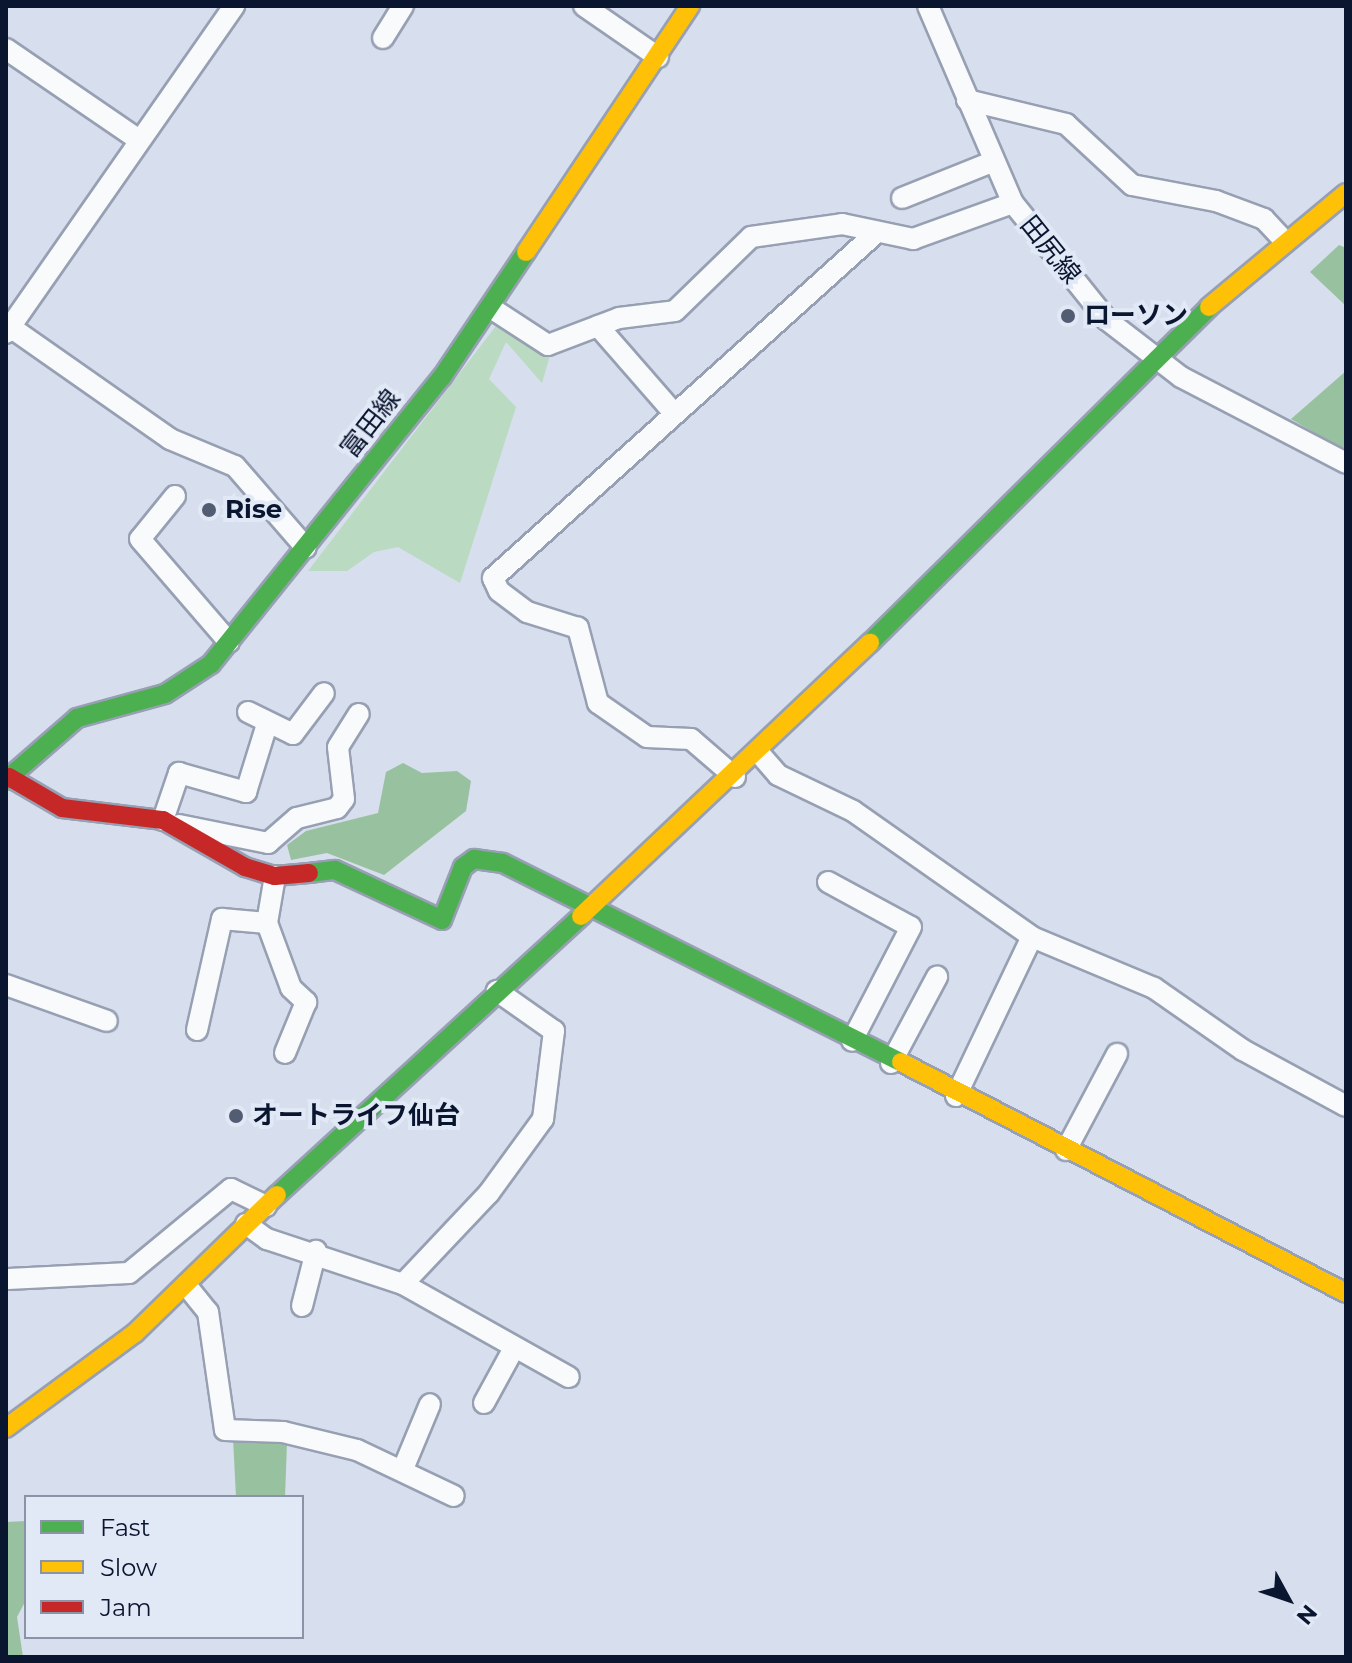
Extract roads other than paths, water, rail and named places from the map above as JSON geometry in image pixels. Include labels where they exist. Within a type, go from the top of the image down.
[{"type":"street","points":[[234,6],[7,328],[170,439],[235,466],[306,548]]},
{"type":"street","points":[[383,38],[403,6]]},
{"type":"street","points":[[584,6],[658,57]]},
{"type":"street","name":"富田線","points":[[7,778],[77,718],[165,694],[229,642],[306,548],[491,308],[690,6]]},
{"type":"street","name":"田尻線","points":[[928,6],[992,162],[1013,203],[1107,320],[1156,360],[1346,463]]},
{"type":"street","points":[[6,49],[139,140]]},
{"type":"street","points":[[967,100],[1066,124],[1132,185],[1216,201],[1264,219],[1282,238]]},
{"type":"street","points":[[902,198],[992,162]]},
{"type":"street","points":[[6,1428],[82,1377],[186,1285],[246,1224],[497,991],[735,777],[1282,238],[1346,193]]},
{"type":"street","points":[[491,308],[548,345],[598,326],[675,311],[751,237],[842,224],[877,232],[924,237],[1013,203]]},
{"type":"street","points":[[735,777],[691,739],[647,737],[598,703],[578,628],[527,612],[499,591],[493,578],[877,232]]},
{"type":"street","points":[[598,326],[674,413]]},
{"type":"street","points":[[175,496],[140,539],[229,642]]},
{"type":"street","points":[[248,712],[267,724],[293,734],[324,693]]},
{"type":"street","points":[[7,778],[62,808],[169,822],[268,843],[297,818],[337,808],[344,799],[338,747],[359,714]]},
{"type":"street","points":[[169,822],[179,773],[246,792],[267,724]]},
{"type":"street","points":[[759,753],[778,775],[853,811],[1032,937],[1154,988],[1243,1050],[1346,1106]]},
{"type":"street","points":[[169,822],[213,851],[275,876],[335,870],[442,920],[455,882],[474,859],[503,863],[595,905],[891,1063],[1346,1293]]},
{"type":"street","points":[[275,876],[267,923],[291,988],[306,1002],[285,1053]]},
{"type":"street","points":[[828,882],[911,927],[852,1041]]},
{"type":"street","points":[[197,1030],[222,919],[267,923]]},
{"type":"street","points":[[956,1096],[1032,937]]},
{"type":"street","points":[[891,1063],[937,977]]},
{"type":"street","points":[[6,985],[107,1021]]},
{"type":"street","points":[[403,1284],[489,1193],[543,1119],[554,1031],[497,991]]},
{"type":"street","points":[[1066,1150],[1117,1054]]},
{"type":"street","points":[[6,1279],[129,1273],[231,1189],[266,1206]]},
{"type":"street","points":[[246,1224],[267,1239],[316,1251],[403,1284],[569,1377]]},
{"type":"street","points":[[302,1306],[316,1251]]},
{"type":"street","points":[[186,1285],[208,1312],[225,1430],[283,1432],[403,1469],[454,1496]]},
{"type":"street","points":[[484,1403],[514,1348]]},
{"type":"street","points":[[403,1469],[430,1404]]},
{"type":"place","name":"ローソン","points":[[1068,316]]},
{"type":"place","name":"Rise","points":[[209,510]]},
{"type":"place","name":"オートライフ仙台","points":[[236,1116]]}]
